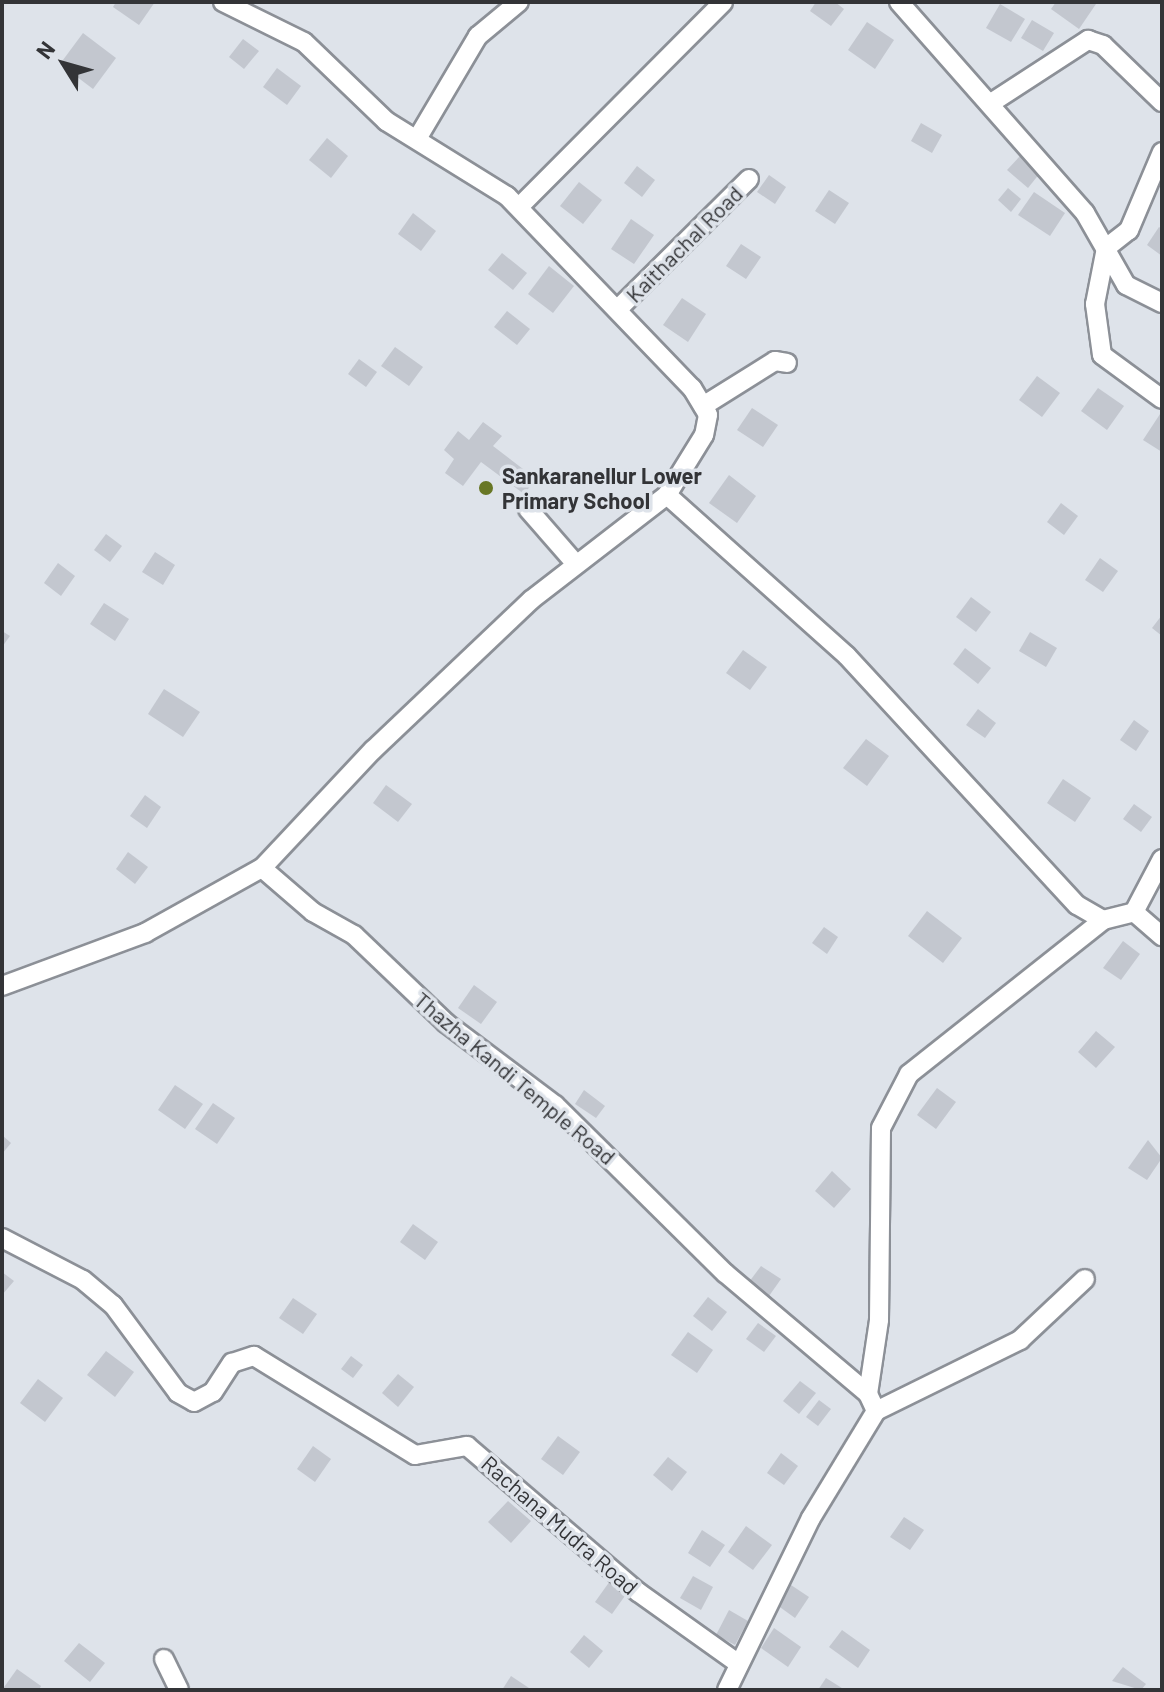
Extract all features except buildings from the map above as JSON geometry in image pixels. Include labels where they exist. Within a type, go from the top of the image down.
[{"type":"street","points":[[2,986],[145,933],[262,868],[373,750],[576,564],[667,495],[704,435],[703,406],[619,308],[519,207],[386,121],[304,42],[223,2]]},
{"type":"street","points":[[417,139],[478,36],[519,2]]},
{"type":"street","points":[[519,207],[723,2]]},
{"type":"street","points":[[899,2],[991,103],[1106,248],[1126,285],[1162,303]]},
{"type":"street","points":[[991,103],[1088,40],[1103,45],[1162,102]]},
{"type":"street","points":[[1162,152],[1129,230],[1106,248],[1095,304],[1102,355],[1162,399]]},
{"type":"street","name":"Kaithachal Road","points":[[619,308],[749,179]]},
{"type":"street","points":[[703,406],[775,361],[787,363]]},
{"type":"street","points":[[667,495],[847,656],[1077,905],[1103,920]]},
{"type":"street","points":[[528,509],[576,564]]},
{"type":"street","points":[[733,1688],[739,1664],[872,1402],[879,1320],[881,1128],[909,1074],[1103,920],[1134,912],[1162,859]]},
{"type":"street","name":"Thazha Kandi Temple Road","points":[[262,868],[313,912],[354,935],[446,1023],[555,1105],[725,1273],[872,1402]]},
{"type":"street","points":[[1134,912],[1162,936]]},
{"type":"street","name":"Rachana Mudra Road","points":[[2,1238],[83,1280],[113,1305],[178,1393],[194,1402],[213,1392],[232,1363],[254,1356],[415,1455],[467,1446],[638,1592],[739,1664]]},
{"type":"street","points":[[872,1402],[1020,1340],[1085,1279]]},
{"type":"street","points":[[164,1659],[179,1690]]},
{"type":"place","name":"Sankaranellur Lower Primary School","points":[[486,488]]}]
